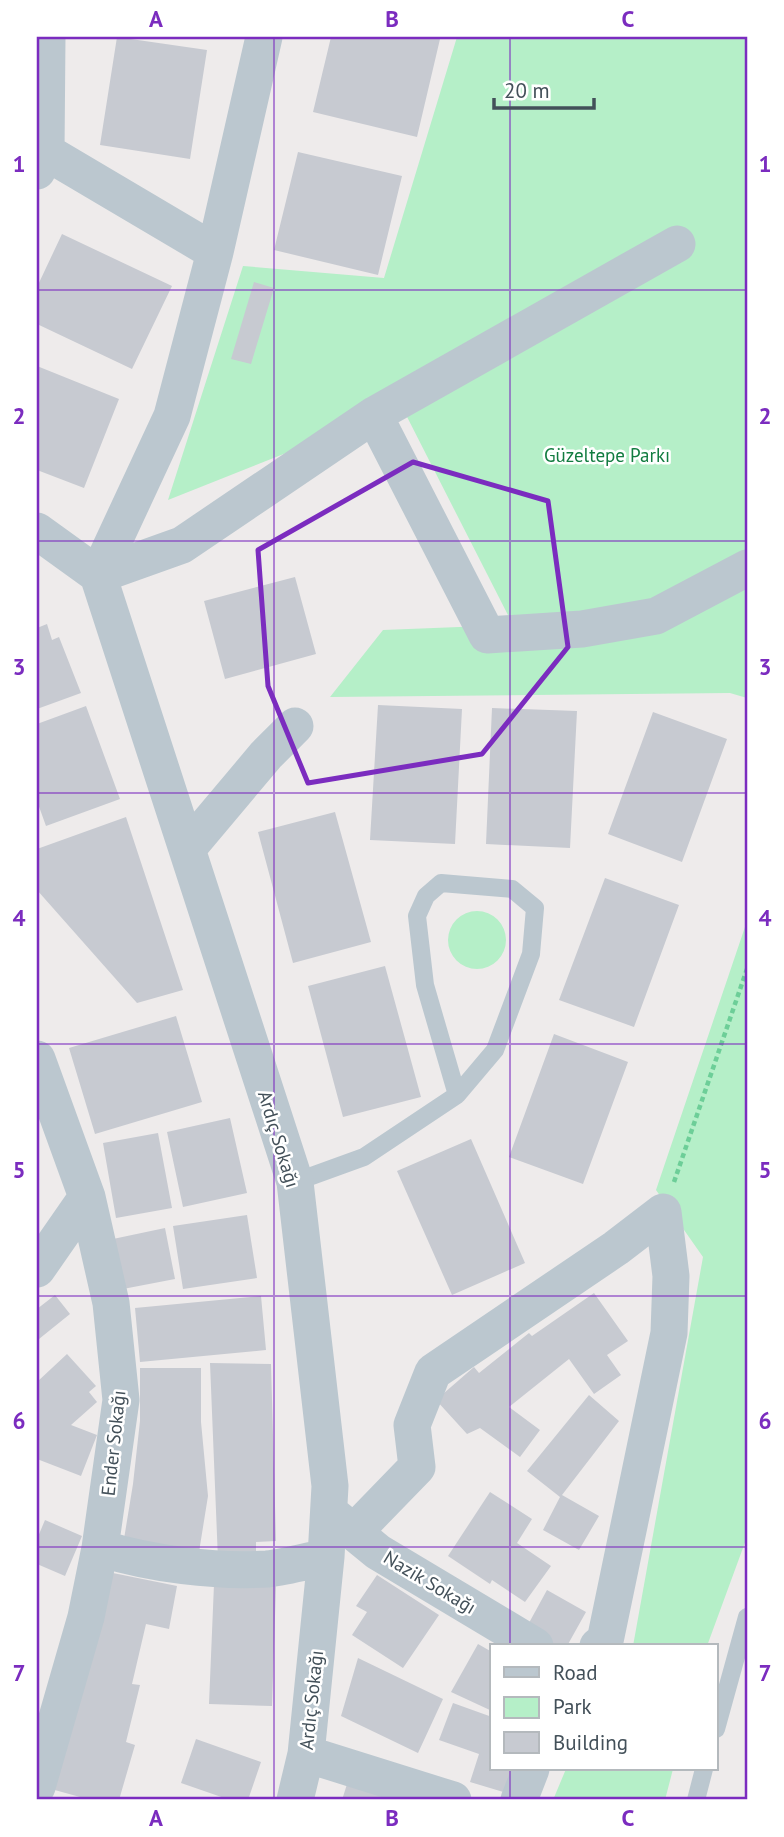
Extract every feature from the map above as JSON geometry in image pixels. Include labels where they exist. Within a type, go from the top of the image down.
[{"type":"street","points":[[47,37],[41,162],[215,252]]},
{"type":"street","points":[[98,575],[172,416],[215,252],[264,37]]},
{"type":"street","points":[[98,575],[182,545],[374,415],[677,244]]},
{"type":"street","points":[[374,415],[487,635],[582,629],[656,616],[747,568]]},
{"type":"street","points":[[37,531],[98,575]]},
{"type":"street","name":"Ardıç Sokağı","points":[[98,575],[295,1182],[330,1486],[341,1522],[326,1557],[306,1754],[295,1800]]},
{"type":"street","points":[[187,849],[265,755],[295,726]]},
{"type":"street","name":"Ender Sokağı","points":[[37,1059],[87,1197],[111,1303],[121,1401],[100,1548],[86,1617],[37,1787]]},
{"type":"street","points":[[37,1269],[87,1197]]},
{"type":"street","points":[[341,1522],[417,1467],[412,1426],[433,1371],[616,1248],[663,1212]]},
{"type":"street","points":[[601,1644],[605,1641],[669,1333],[671,1276],[663,1212]]},
{"type":"street","name":"Nazik Sokağı","points":[[341,1522],[378,1552],[533,1644]]},
{"type":"street","points":[[100,1548],[127,1556],[198,1567],[268,1569],[326,1557]]},
{"type":"street","points":[[306,1754],[453,1800]]},
{"type":"street","points":[[519,1800],[531,1770]]},
{"type":"lane","points":[[295,1182],[365,1157],[457,1096],[495,1050],[531,954],[535,908],[512,889],[441,883],[426,896],[417,916],[425,985],[457,1096]]},
{"type":"lane","points":[[718,1722],[747,1617]]},
{"type":"lane","points":[[696,1800],[704,1770]]},
{"type":"path","points":[[663,1212],[747,969]]},
{"type":"highlighted area","points":[[413,462],[548,501],[568,647],[482,754],[308,783],[268,686],[258,550]]},
{"type":"green space","name":"Güzeltepe Parkı","points":[[457,37],[747,37],[747,698],[730,693],[330,697],[383,630],[513,625],[402,407],[168,500],[243,266],[384,278]]},
{"type":"green space","points":[[471,911],[483,911],[498,919],[506,934],[506,946],[498,961],[483,969],[471,969],[456,961],[448,946],[448,934],[456,919]]},
{"type":"green space","points":[[747,921],[747,1537],[708,1644],[633,1644],[703,1257],[656,1190]]},
{"type":"green space","points":[[566,1770],[673,1770],[665,1800],[553,1800]]},
{"type":"building","points":[[117,37],[207,50],[190,159],[100,145]]},
{"type":"building","points":[[331,37],[440,39],[417,137],[313,112]]},
{"type":"building","points":[[298,152],[402,176],[378,275],[274,250]]},
{"type":"building","points":[[62,234],[172,286],[132,369],[37,324],[37,287]]},
{"type":"building","points":[[254,282],[274,288],[251,364],[231,359]]},
{"type":"building","points":[[37,366],[119,399],[84,488],[37,470]]},
{"type":"building","points":[[295,577],[316,654],[225,679],[204,601]]},
{"type":"building","points":[[47,624],[52,640],[59,637],[81,693],[37,709],[37,628]]},
{"type":"building","points":[[378,705],[462,709],[455,844],[370,840]]},
{"type":"building","points":[[86,706],[120,799],[46,826],[37,801],[37,724]]},
{"type":"building","points":[[492,708],[577,711],[570,848],[486,844]]},
{"type":"building","points":[[653,712],[727,739],[682,862],[608,834]]},
{"type":"building","points":[[335,812],[371,942],[293,963],[258,832]]},
{"type":"building","points":[[126,817],[183,990],[137,1003],[37,890],[37,849]]},
{"type":"building","points":[[605,878],[679,905],[634,1027],[559,1000]]},
{"type":"building","points":[[385,966],[421,1097],[343,1117],[308,986]]},
{"type":"building","points":[[176,1016],[202,1102],[95,1134],[69,1048]]},
{"type":"building","points":[[554,1034],[628,1062],[583,1184],[509,1157]]},
{"type":"building","points":[[230,1118],[247,1193],[183,1207],[167,1132]]},
{"type":"building","points":[[158,1133],[172,1208],[116,1218],[103,1143]]},
{"type":"building","points":[[471,1139],[525,1263],[452,1295],[397,1171]]},
{"type":"building","points":[[247,1215],[257,1278],[183,1289],[173,1226]]},
{"type":"building","points":[[165,1228],[175,1279],[123,1289],[113,1239]]},
{"type":"building","points":[[594,1293],[628,1341],[607,1355],[621,1375],[594,1394],[569,1359],[509,1407],[540,1430],[520,1457],[480,1428],[467,1434],[436,1400],[474,1367],[479,1373],[529,1333],[532,1336]]},
{"type":"building","points":[[55,1295],[70,1314],[39,1339],[37,1309]]},
{"type":"building","points":[[261,1296],[266,1350],[140,1362],[135,1308]]},
{"type":"building","points":[[67,1354],[96,1386],[89,1392],[97,1402],[71,1425],[97,1435],[81,1476],[37,1459],[37,1382]]},
{"type":"building","points":[[210,1363],[271,1364],[276,1541],[256,1542],[256,1558],[218,1560]]},
{"type":"building","points":[[140,1368],[201,1368],[201,1422],[208,1496],[199,1552],[124,1539],[140,1421]]},
{"type":"building","points":[[589,1395],[619,1421],[562,1495],[599,1516],[579,1550],[543,1530],[560,1497],[527,1471]]},
{"type":"building","points":[[490,1492],[532,1519],[517,1543],[551,1566],[525,1602],[492,1580],[490,1584],[448,1556]]},
{"type":"building","points":[[45,1520],[82,1536],[65,1576],[37,1564],[37,1539]]},
{"type":"building","points":[[108,1572],[177,1586],[169,1629],[146,1624],[132,1684],[140,1685],[126,1742],[135,1745],[119,1800],[91,1800],[51,1789]]},
{"type":"building","points":[[377,1575],[439,1615],[403,1668],[352,1635],[367,1612],[356,1606]]},
{"type":"building","points":[[214,1584],[276,1586],[272,1706],[209,1704]]},
{"type":"building","points":[[547,1590],[586,1612],[568,1644],[545,1644],[524,1632]]},
{"type":"building","points":[[478,1644],[490,1651],[490,1710],[451,1692]]},
{"type":"building","points":[[358,1658],[443,1699],[418,1753],[341,1716]]},
{"type":"building","points":[[453,1703],[490,1716],[490,1770],[518,1770],[510,1794],[470,1782],[479,1754],[439,1740]]},
{"type":"building","points":[[196,1739],[261,1762],[248,1800],[230,1800],[181,1783]]},
{"type":"building","points":[[348,1781],[406,1800],[342,1800]]}]
